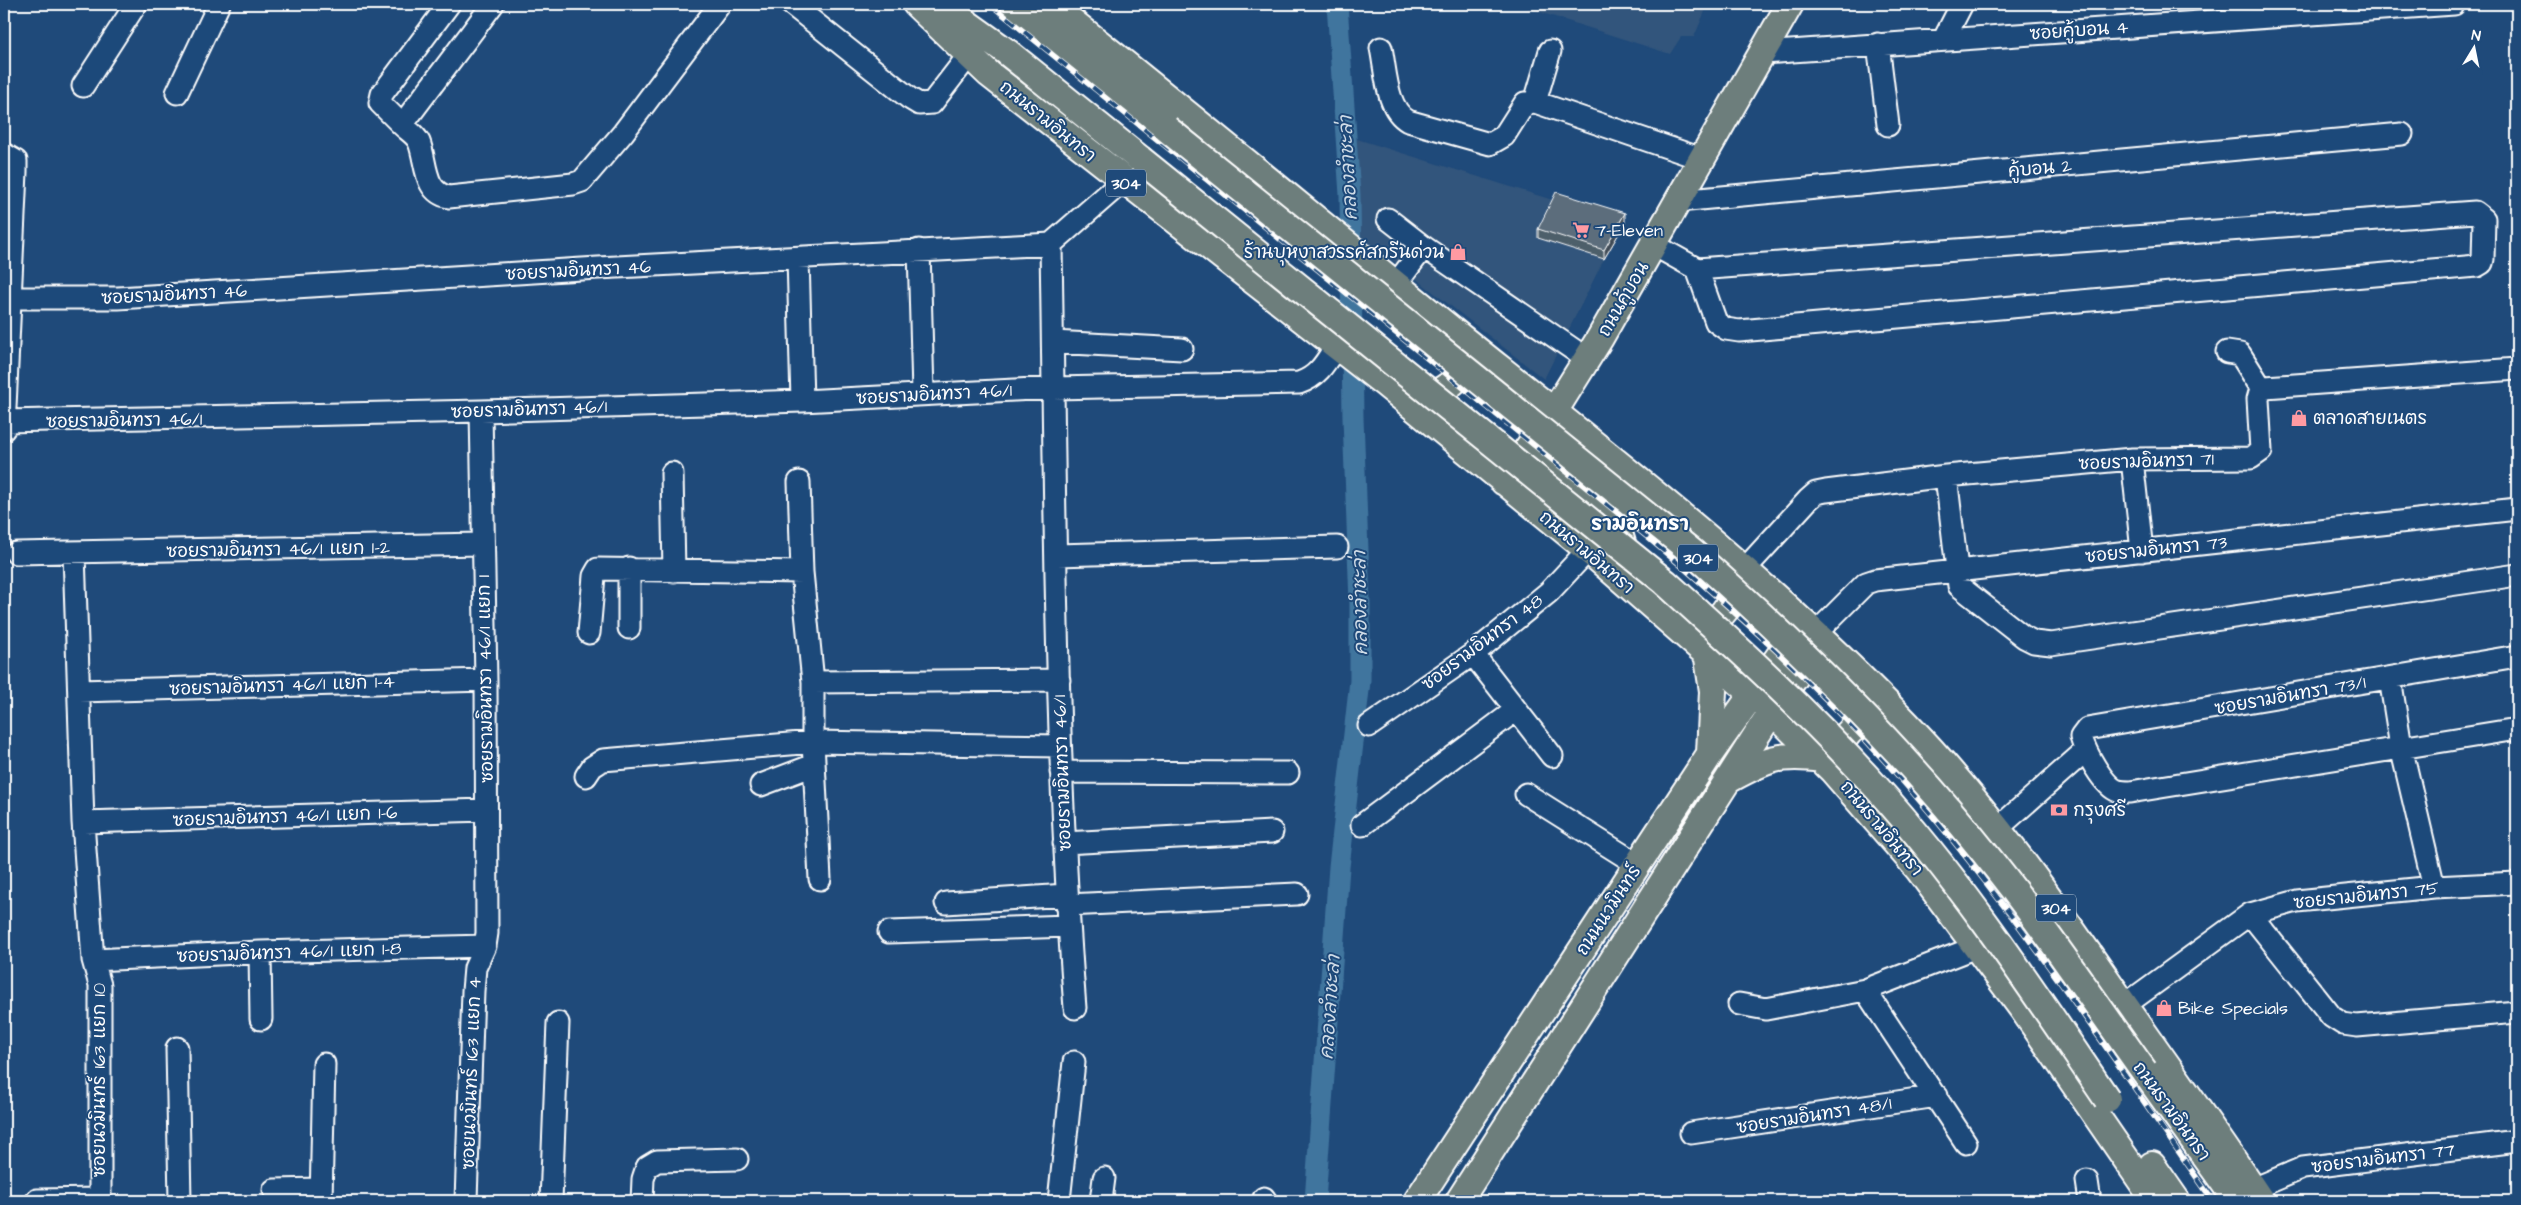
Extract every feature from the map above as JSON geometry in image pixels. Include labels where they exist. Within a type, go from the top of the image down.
[{"type":"main road","name":"ถนนรามอินทรา","points":[[916,4],[989,74],[1123,181],[1384,383],[1588,550],[1753,693],[1827,764],[1919,870],[1976,947],[2155,1201]]},
{"type":"main road","name":"ถนนรามอินทรา","points":[[940,4],[1006,52],[1665,582],[1742,652],[1876,788],[1927,848],[2019,969],[2177,1201]]},
{"type":"main road","name":"ถนนรามอินทรา","points":[[1014,4],[1692,552],[1765,617],[1835,686],[1946,806],[2041,926],[2144,1071],[2250,1197]]},
{"type":"main road","name":"ถนนรามอินทรา","points":[[1050,4],[1462,338],[1555,410],[1737,563],[1814,631],[1909,726],[1997,829],[2124,1005],[2250,1197]]},
{"type":"main road","name":"ถนนคู้บอน","points":[[1503,482],[1555,410],[1587,359],[1654,245],[1790,4]]},
{"type":"main road","points":[[1406,402],[1428,397],[1454,382],[1467,359],[1462,338]]},
{"type":"main road","points":[[1534,439],[1537,455],[1609,517],[1618,530],[1623,543],[1632,589]]},
{"type":"main road","points":[[1670,622],[1686,624],[1710,622],[1725,612],[1732,597],[1737,563]]},
{"type":"main road","name":"ถนนนวมินทร์","points":[[1417,1201],[1710,754],[1753,693],[1814,631]]},
{"type":"main road","name":"ถนนนวมินทร์","points":[[1459,1201],[1772,711],[1814,631]]},
{"type":"main road","points":[[1707,652],[1713,691],[1710,754]]},
{"type":"main road","points":[[1727,780],[1765,760],[1801,756],[1827,764],[1848,732],[1861,724],[1879,721],[1909,726]]},
{"type":"street","points":[[83,86],[136,4]]},
{"type":"street","points":[[177,93],[219,4]]},
{"type":"street","points":[[449,4],[382,94],[380,103],[385,110],[418,140],[432,188],[439,195],[458,196],[573,184],[582,181],[624,132],[720,4]]},
{"type":"street","points":[[402,125],[493,4]]},
{"type":"street","points":[[792,4],[919,104],[932,102],[969,55]]},
{"type":"street","points":[[1944,39],[1962,4]]},
{"type":"street","name":"ซอยคู้บอน 4","points":[[1763,53],[2454,4]]},
{"type":"street","points":[[1878,44],[1888,125]]},
{"type":"street","points":[[1381,48],[1394,107],[1400,116],[1408,121],[1490,144],[1504,136],[1525,103],[1536,102],[1702,159]]},
{"type":"street","points":[[1536,102],[1550,51]]},
{"type":"street","name":"คู้บอน 2","points":[[1678,202],[2402,134]]},
{"type":"street","points":[[4,154],[16,161],[6,298],[4,424]]},
{"type":"street","points":[[1053,388],[1051,244],[1123,181]]},
{"type":"street","points":[[1654,245],[1697,269],[2475,212],[2484,219],[2483,259],[2482,264],[2477,266],[1738,332],[1726,329],[1716,322],[1697,269]]},
{"type":"street","points":[[1388,219],[1424,247],[1587,359]]},
{"type":"street","name":"ซอยรามอินทรา 46","points":[[6,298],[118,298],[919,250],[1051,244]]},
{"type":"street","points":[[1387,277],[1424,247]]},
{"type":"street","points":[[919,250],[923,394]]},
{"type":"street","points":[[798,258],[802,401]]},
{"type":"street","points":[[1053,342],[1182,349]]},
{"type":"street","name":"ซอยรามอินทรา 46/1","points":[[4,424],[802,401],[1053,388],[1299,383],[1308,380],[1340,349]]},
{"type":"street","points":[[2227,352],[2240,354],[2262,389],[2266,387],[2517,369]]},
{"type":"street","name":"ซอยรามอินทรา 46/1","points":[[1053,388],[1060,746],[1066,900],[1075,1008]]},
{"type":"street","name":"ซอยรามอินทรา 71","points":[[1737,563],[1816,493],[1946,476],[2132,458],[2251,458],[2261,451],[2258,399],[2262,389]]},
{"type":"street","name":"ซอยรามอินทรา 46/1 แยก 1","points":[[480,411],[486,680],[487,932],[485,946]]},
{"type":"street","points":[[2132,458],[2142,551]]},
{"type":"street","points":[[672,473],[674,571]]},
{"type":"street","points":[[1946,476],[1959,586],[2024,637],[2034,642],[2051,644],[2517,575]]},
{"type":"street","points":[[800,482],[802,572],[813,682],[813,742],[820,879]]},
{"type":"street","name":"ซอยรามอินทรา 73","points":[[1814,631],[1866,583],[1875,580],[2517,509]]},
{"type":"street","name":"ซอยรามอินทรา 46/1 แยก 1-2","points":[[16,554],[482,544]]},
{"type":"street","points":[[1057,555],[1336,547]]},
{"type":"street","name":"ซอยรามอินทรา 48","points":[[1369,726],[1473,654],[1549,592],[1588,550]]},
{"type":"street","points":[[74,553],[83,822],[93,960]]},
{"type":"street","points":[[629,568],[629,628]]},
{"type":"street","points":[[589,633],[594,576],[598,569],[802,572]]},
{"type":"street","points":[[1473,654],[1552,756]]},
{"type":"street","name":"ซอยรามอินทรา 73/1","points":[[2085,751],[2081,737],[2087,729],[2517,656]]},
{"type":"street","points":[[2390,678],[2401,747],[2434,887]]},
{"type":"street","name":"ซอยรามอินทรา 46/1 แยก 1-4","points":[[79,691],[486,680]]},
{"type":"street","points":[[813,682],[1059,680]]},
{"type":"street","points":[[1362,825],[1516,710]]},
{"type":"street","points":[[1997,829],[2085,751],[2108,784],[2117,790],[2130,792],[2517,729]]},
{"type":"street","points":[[586,776],[592,767],[603,760],[813,742],[1060,746]]},
{"type":"street","points":[[761,785],[814,765]]},
{"type":"street","points":[[1061,772],[1288,773]]},
{"type":"street","points":[[1526,794],[1637,864]]},
{"type":"street","name":"ซอยรามอินทรา 46/1 แยก 1-6","points":[[83,822],[486,810]]},
{"type":"street","points":[[1064,843],[1272,832]]},
{"type":"street","name":"ซอยรามอินทรา 75","points":[[2124,1005],[2250,914],[2297,901],[2434,887],[2517,883]]},
{"type":"street","points":[[946,903],[1297,894]]},
{"type":"street","points":[[2250,914],[2332,1017],[2343,1024],[2357,1026],[2517,1012]]},
{"type":"street","points":[[889,932],[1068,926]]},
{"type":"street","name":"ซอยรามอินทรา 46/1 แยก 1-8","points":[[93,960],[260,952],[485,946]]},
{"type":"street","name":"ซอยนวมินทร์ 163 แยก 4","points":[[466,1201],[473,991],[475,968],[485,946]]},
{"type":"street","points":[[1739,1004],[1766,1009],[1866,990],[1976,947]]},
{"type":"street","points":[[260,952],[260,1019]]},
{"type":"street","name":"ซอยนวมินทร์ 163 แยก 10","points":[[93,960],[100,985],[100,1200]]},
{"type":"street","points":[[1866,990],[1966,1143]]},
{"type":"street","points":[[551,1201],[558,1023]]},
{"type":"street","points":[[177,1048],[180,1201]]},
{"type":"street","points":[[1059,1201],[1074,1062]]},
{"type":"street","points":[[274,1190],[321,1195],[324,1064]]},
{"type":"street","name":"ซอยรามอินทรา 48/1","points":[[1691,1133],[1937,1096]]},
{"type":"street","name":"ซอยรามอินทรา 77","points":[[2250,1197],[2303,1168],[2517,1141]]},
{"type":"street","points":[[642,1201],[643,1179],[647,1167],[657,1161],[737,1159]]},
{"type":"street","points":[[1101,1201],[1104,1178]]},
{"type":"street","points":[[37,1200],[100,1200]]},
{"type":"shaded area","points":[[1523,4],[1724,4],[1706,9],[1694,37],[1681,37],[1670,54],[1524,7]]},
{"type":"shaded area","points":[[1357,139],[1556,201],[1604,259],[1544,379],[1360,235]]},
{"type":"building","name":"7-Eleven","points":[[1556,192],[1625,213],[1604,250],[1538,229]]},
{"type":"waterway","name":"คลองลำชะล่า","points":[[1315,1201],[1339,867],[1360,681],[1360,603],[1353,418],[1350,195],[1337,4]]},
{"type":"railway","points":[[990,4],[1646,536],[1751,627],[1818,691],[1913,793],[1993,891],[2068,993],[2213,1201]]},
{"type":"place","name":"7-Eleven","points":[[1581,230]]},
{"type":"place","name":"ร้านบุหงาสวรรค์สกรีนด่วน","points":[[1458,252]]},
{"type":"place","name":"ตลาดสายเนตร","points":[[2299,418]]},
{"type":"place","name":"กรุงศรี","points":[[2059,810]]},
{"type":"place","name":"Bike Specials","points":[[2164,1008]]},
{"type":"district","name":"รามอินทรา","points":[[1640,523]]}]
